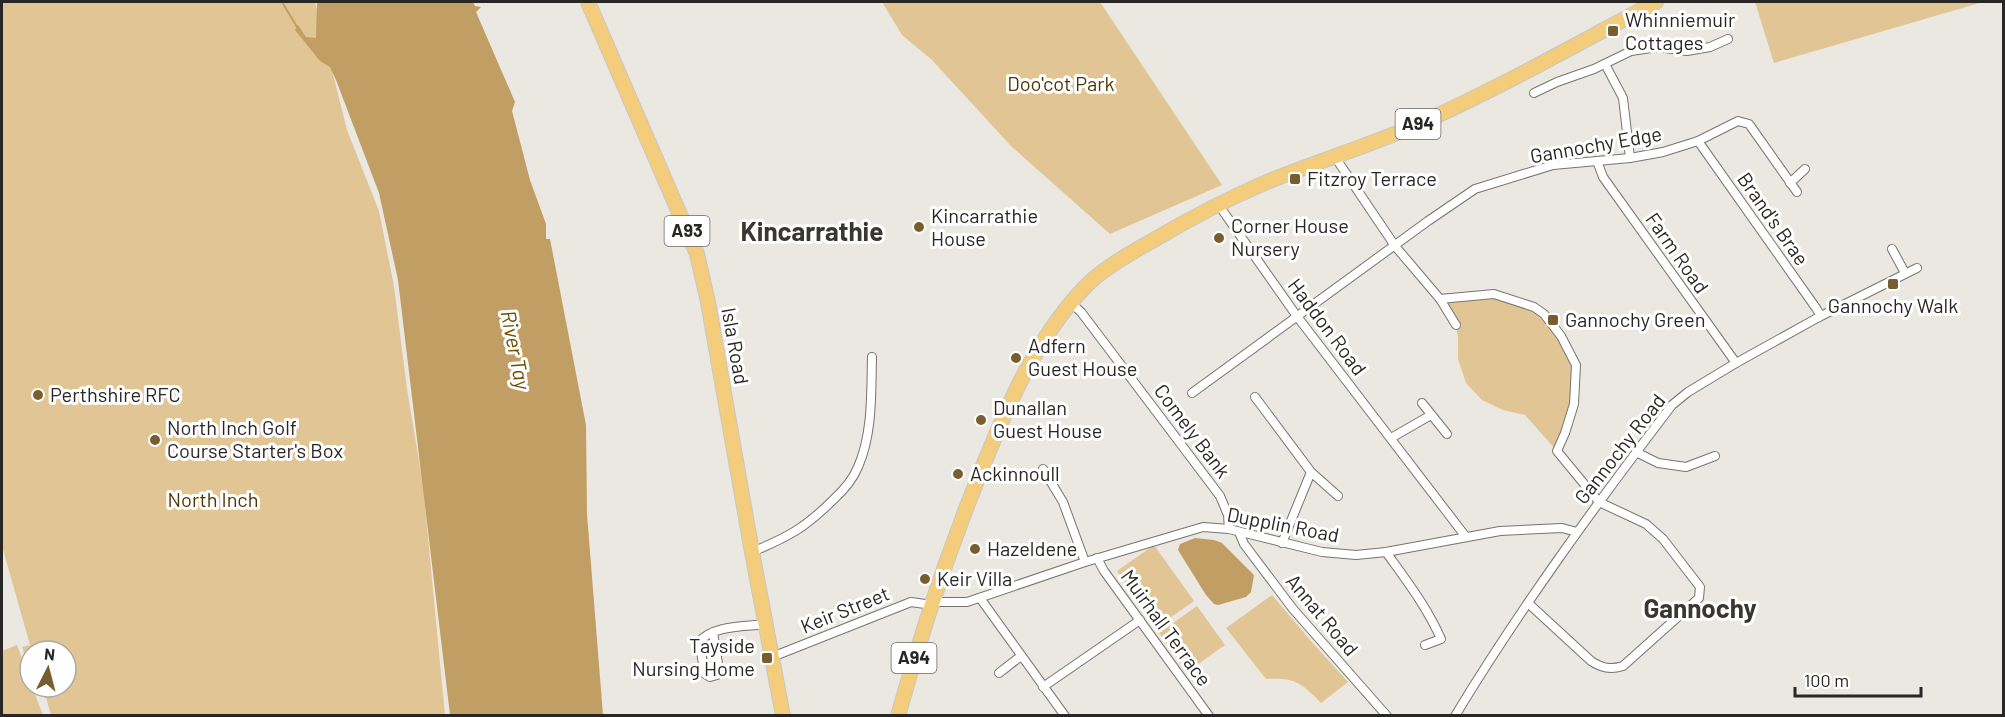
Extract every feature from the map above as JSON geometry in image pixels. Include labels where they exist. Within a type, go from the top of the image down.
[{"type":"main road","name":"Isla Road","points":[[588,2],[697,254],[708,302],[783,716]]},
{"type":"main road","name":"A94","points":[[898,716],[933,602],[979,475],[1014,394],[1049,333],[1086,286],[1142,247],[1218,204],[1267,182],[1422,122],[1499,86],[1656,2]]},
{"type":"street","points":[[1534,93],[1644,47],[1687,51],[1710,47],[1728,39]]},
{"type":"street","points":[[1605,64],[1623,98],[1630,158]]},
{"type":"street","name":"Gannochy Edge","points":[[1192,393],[1296,315],[1475,189],[1553,165],[1630,158],[1664,152],[1698,141],[1738,121],[1749,124],[1790,183]]},
{"type":"street","name":"Brand's Brae","points":[[1698,141],[1816,308],[1819,317]]},
{"type":"street","points":[[1335,157],[1395,246],[1440,299],[1456,325]]},
{"type":"street","name":"Farm Road","points":[[1597,161],[1603,177],[1736,363]]},
{"type":"street","points":[[1797,192],[1790,183],[1805,169]]},
{"type":"street","name":"Haddon Road","points":[[1218,204],[1296,315],[1466,537]]},
{"type":"street","points":[[1892,249],[1905,273]]},
{"type":"street","name":"Gannochy Road","points":[[1455,716],[1488,661],[1577,532],[1678,399],[1736,363],[1819,317],[1917,268]]},
{"type":"street","points":[[1440,299],[1494,294],[1534,307],[1550,322],[1561,336],[1576,365],[1574,404],[1557,451],[1599,502],[1646,524],[1663,539],[1700,587],[1699,598],[1623,666],[1614,669],[1601,667],[1591,661],[1528,603]]},
{"type":"street","name":"Comely Bank","points":[[1071,303],[1081,312],[1220,496],[1228,515],[1229,529]]},
{"type":"street","points":[[752,552],[783,539],[812,522],[844,489],[858,467],[872,404],[872,357]]},
{"type":"street","points":[[1255,397],[1311,471],[1338,496]]},
{"type":"street","points":[[1422,403],[1447,435]]},
{"type":"street","points":[[1392,438],[1431,415]]},
{"type":"street","points":[[1636,453],[1658,463],[1686,467],[1714,456]]},
{"type":"street","points":[[1043,469],[1063,502],[1085,562]]},
{"type":"street","points":[[1282,543],[1311,471]]},
{"type":"street","name":"Dupplin Road","points":[[933,602],[967,602],[1097,558],[1203,527],[1229,529],[1322,552],[1356,555],[1532,528],[1562,528],[1577,532]]},
{"type":"street","name":"Annat Road","points":[[1239,532],[1244,544],[1293,609],[1387,716]]},
{"type":"street","points":[[1386,552],[1433,621],[1441,639],[1425,645]]},
{"type":"street","name":"Muirhall Terrace","points":[[1097,558],[1104,571],[1209,716]]},
{"type":"street","points":[[980,598],[1065,716]]},
{"type":"street","name":"Keir Street","points":[[772,657],[911,602],[925,604],[933,602]]},
{"type":"street","points":[[1043,687],[1140,620]]},
{"type":"street","points":[[713,632],[719,670],[717,675],[710,676],[705,674],[703,668],[699,642],[704,636],[713,632],[765,624]]},
{"type":"street","points":[[999,673],[1021,656]]},
{"type":"green space","name":"North Inch","points":[[2,2],[315,2],[347,130],[379,211],[394,286],[407,389],[423,485],[445,715],[51,715],[46,699],[78,699],[78,639],[28,639],[2,546]]},
{"type":"green space","name":"Doo'cot Park","points":[[882,2],[1100,2],[1222,185],[1110,234],[1011,146],[932,60],[902,35]]},
{"type":"green space","points":[[1755,2],[1983,2],[1774,63]]},
{"type":"green space","points":[[1494,294],[1544,314],[1576,365],[1574,404],[1557,451],[1525,415],[1503,410],[1482,400],[1466,383],[1458,359],[1456,325],[1440,299]]},
{"type":"green space","points":[[1154,545],[1194,601],[1157,627],[1117,571]]},
{"type":"green space","points":[[1272,595],[1348,682],[1321,703],[1297,683],[1284,679],[1266,679],[1226,628]]},
{"type":"green space","points":[[1197,606],[1225,645],[1187,672],[1159,633]]},
{"type":"green space","points":[[17,645],[18,699],[37,699],[43,715],[2,715],[2,651]]},
{"type":"water","name":"River Tay","points":[[317,2],[473,2],[475,6],[481,7],[476,12],[515,102],[512,111],[530,180],[546,224],[546,239],[550,239],[586,425],[587,514],[603,715],[450,715],[398,280],[379,193],[336,80],[330,67],[320,61],[295,30],[298,25],[306,37],[316,38]]},
{"type":"water","points":[[1195,538],[1222,543],[1254,575],[1251,592],[1246,597],[1218,605],[1206,595],[1178,550],[1180,544]]},
{"type":"waterway","points":[[282,2],[297,27]]},
{"type":"place","name":"Whinniemuir Cottages","points":[[1613,31]]},
{"type":"place","name":"Fitzroy Terrace","points":[[1295,179]]},
{"type":"place","name":"Kincarrathie House","points":[[919,227]]},
{"type":"place","name":"Corner House Nursery","points":[[1219,238]]},
{"type":"place","name":"Gannochy Walk","points":[[1893,284]]},
{"type":"place","name":"Gannochy Green","points":[[1553,320]]},
{"type":"place","name":"Adfern Guest House","points":[[1016,358]]},
{"type":"place","name":"Perthshire RFC","points":[[38,395]]},
{"type":"place","name":"Dunallan Guest House","points":[[981,420]]},
{"type":"place","name":"North Inch Golf Course Starter's Box","points":[[155,440]]},
{"type":"place","name":"Ackinnoull","points":[[958,474]]},
{"type":"place","name":"Hazeldene","points":[[975,549]]},
{"type":"place","name":"Keir Villa","points":[[925,579]]},
{"type":"place","name":"Tayside Nursing Home","points":[[767,658]]},
{"type":"district","name":"Kincarrathie","points":[[812,232]]},
{"type":"district","name":"Gannochy","points":[[1700,609]]}]
